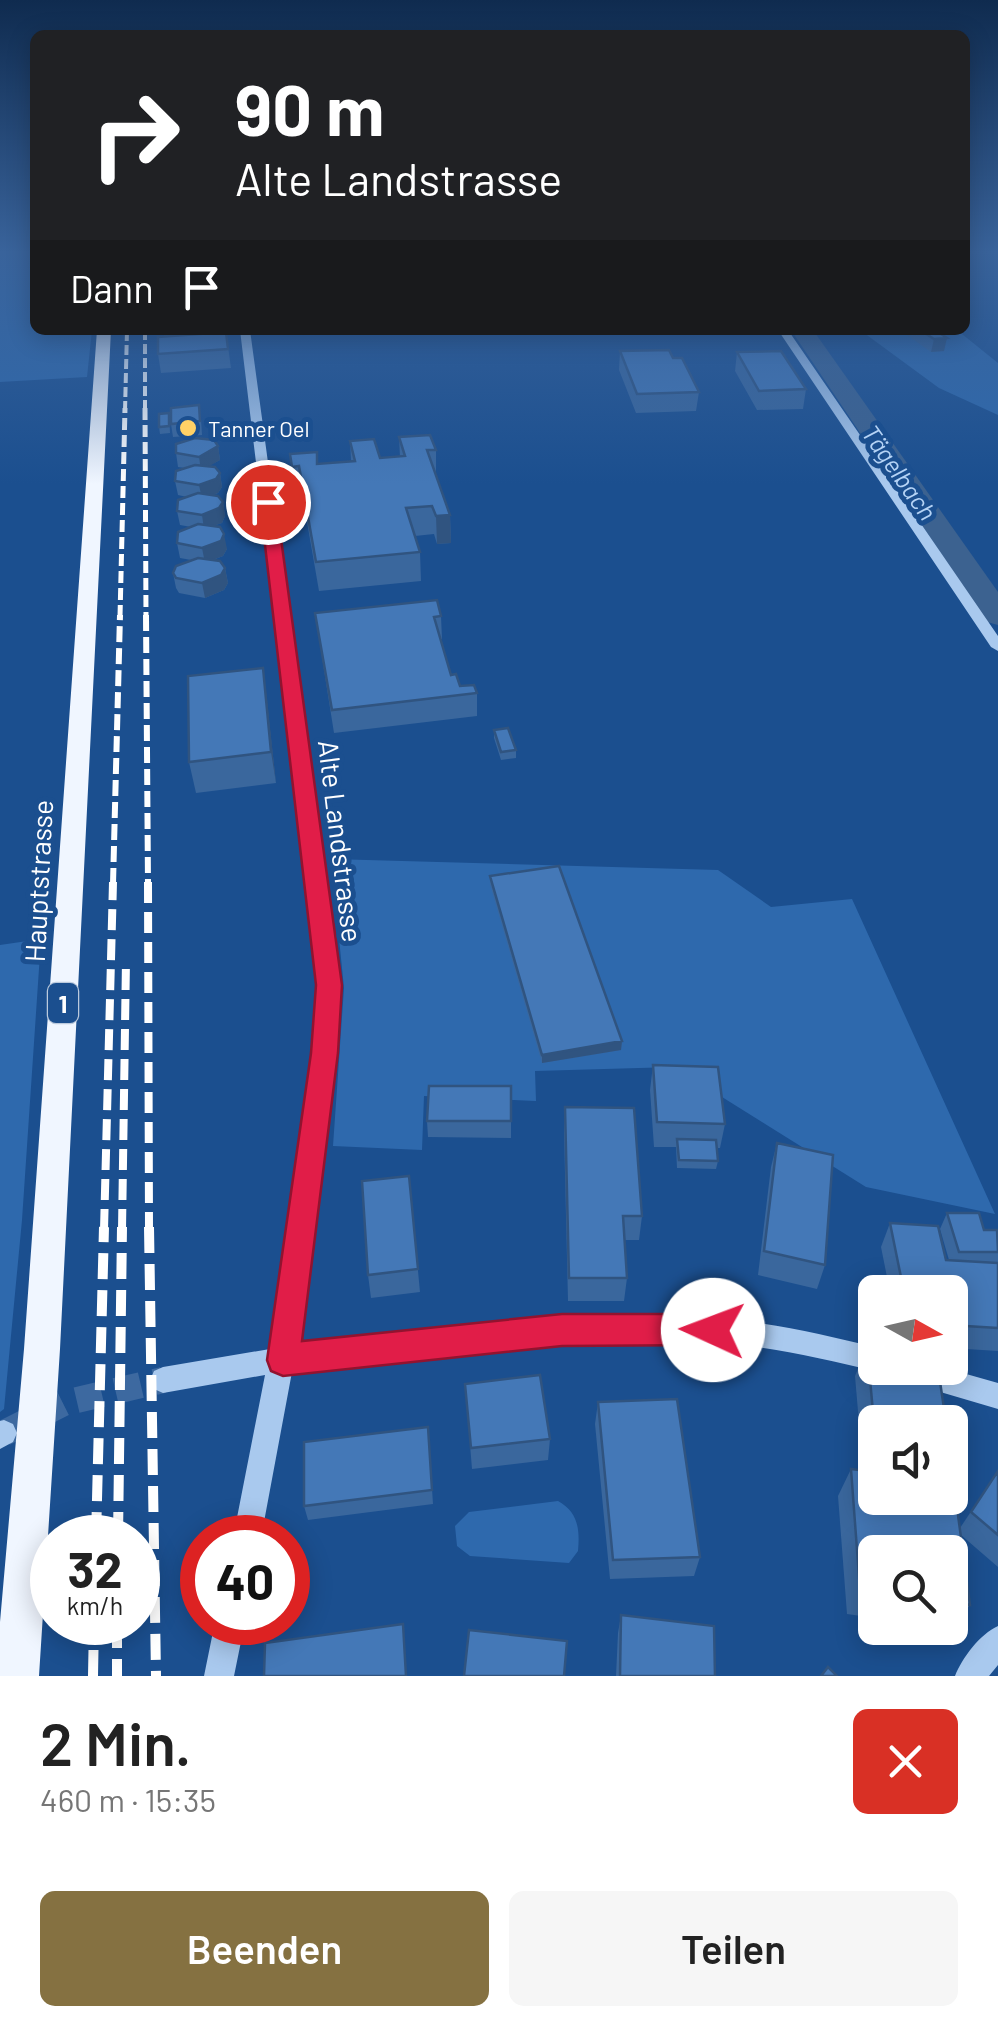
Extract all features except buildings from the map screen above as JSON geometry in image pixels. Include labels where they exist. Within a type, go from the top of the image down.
[{"type":"main road","name":"Hauptstrasse","points":[[16,1676],[42,1349],[104,335]]},
{"type":"street","name":"Alte Landstrasse","points":[[246,335],[329,985],[324,1053],[283,1360],[253,1515]]},
{"type":"street","points":[[787,335],[998,647]]},
{"type":"street","points":[[163,1380],[283,1360],[562,1330],[713,1330],[792,1340],[858,1355]]},
{"type":"street","points":[[961,1385],[998,1396]]},
{"type":"street","points":[[970,1676],[998,1640]]},
{"type":"street","points":[[220,1676],[226,1645]]},
{"type":"shaded area","points":[[0,328],[30,328],[30,335],[91,335],[87,377],[0,382]]},
{"type":"shaded area","points":[[867,335],[963,335],[998,363],[998,415],[939,388]]},
{"type":"shaded area","points":[[331,859],[718,870],[771,907],[852,899],[995,1214],[866,1187],[674,1067],[535,1071],[536,1101],[424,1096],[422,1150],[333,1146],[344,988]]},
{"type":"shaded area","points":[[41,939],[22,1220],[4,1409],[0,1412],[0,945]]},
{"type":"shaded area","points":[[558,1501],[570,1510],[578,1528],[578,1551],[569,1563],[470,1556],[457,1546],[455,1526],[469,1512]]},
{"type":"waterway","name":"Tägelbach","points":[[805,335],[998,615]]},
{"type":"tunnel","points":[[4,1433],[64,1403],[163,1380]]},
{"type":"railway","points":[[125,411],[127,335]]},
{"type":"railway","points":[[145,335],[145,408]]},
{"type":"railway","points":[[120,617],[125,408]]},
{"type":"railway","points":[[145,408],[146,617]]},
{"type":"railway","points":[[113,884],[120,615]]},
{"type":"railway","points":[[146,615],[148,884]]},
{"type":"railway","points":[[104,1230],[113,882]]},
{"type":"railway","points":[[148,882],[149,1230]]},
{"type":"railway","points":[[122,1230],[126,960]]},
{"type":"railway","points":[[97,1515],[104,1227]]},
{"type":"railway","points":[[118,1515],[122,1227]]},
{"type":"railway","points":[[149,1227],[156,1676]]},
{"type":"railway","points":[[93,1676],[94,1645]]},
{"type":"railway","points":[[117,1645],[117,1676]]},
{"type":"place","name":"Tanner Oel","points":[[188,428]]},
{"type":"route","points":[[268,502],[329,985],[324,1053],[283,1360],[562,1330],[713,1330]]}]
